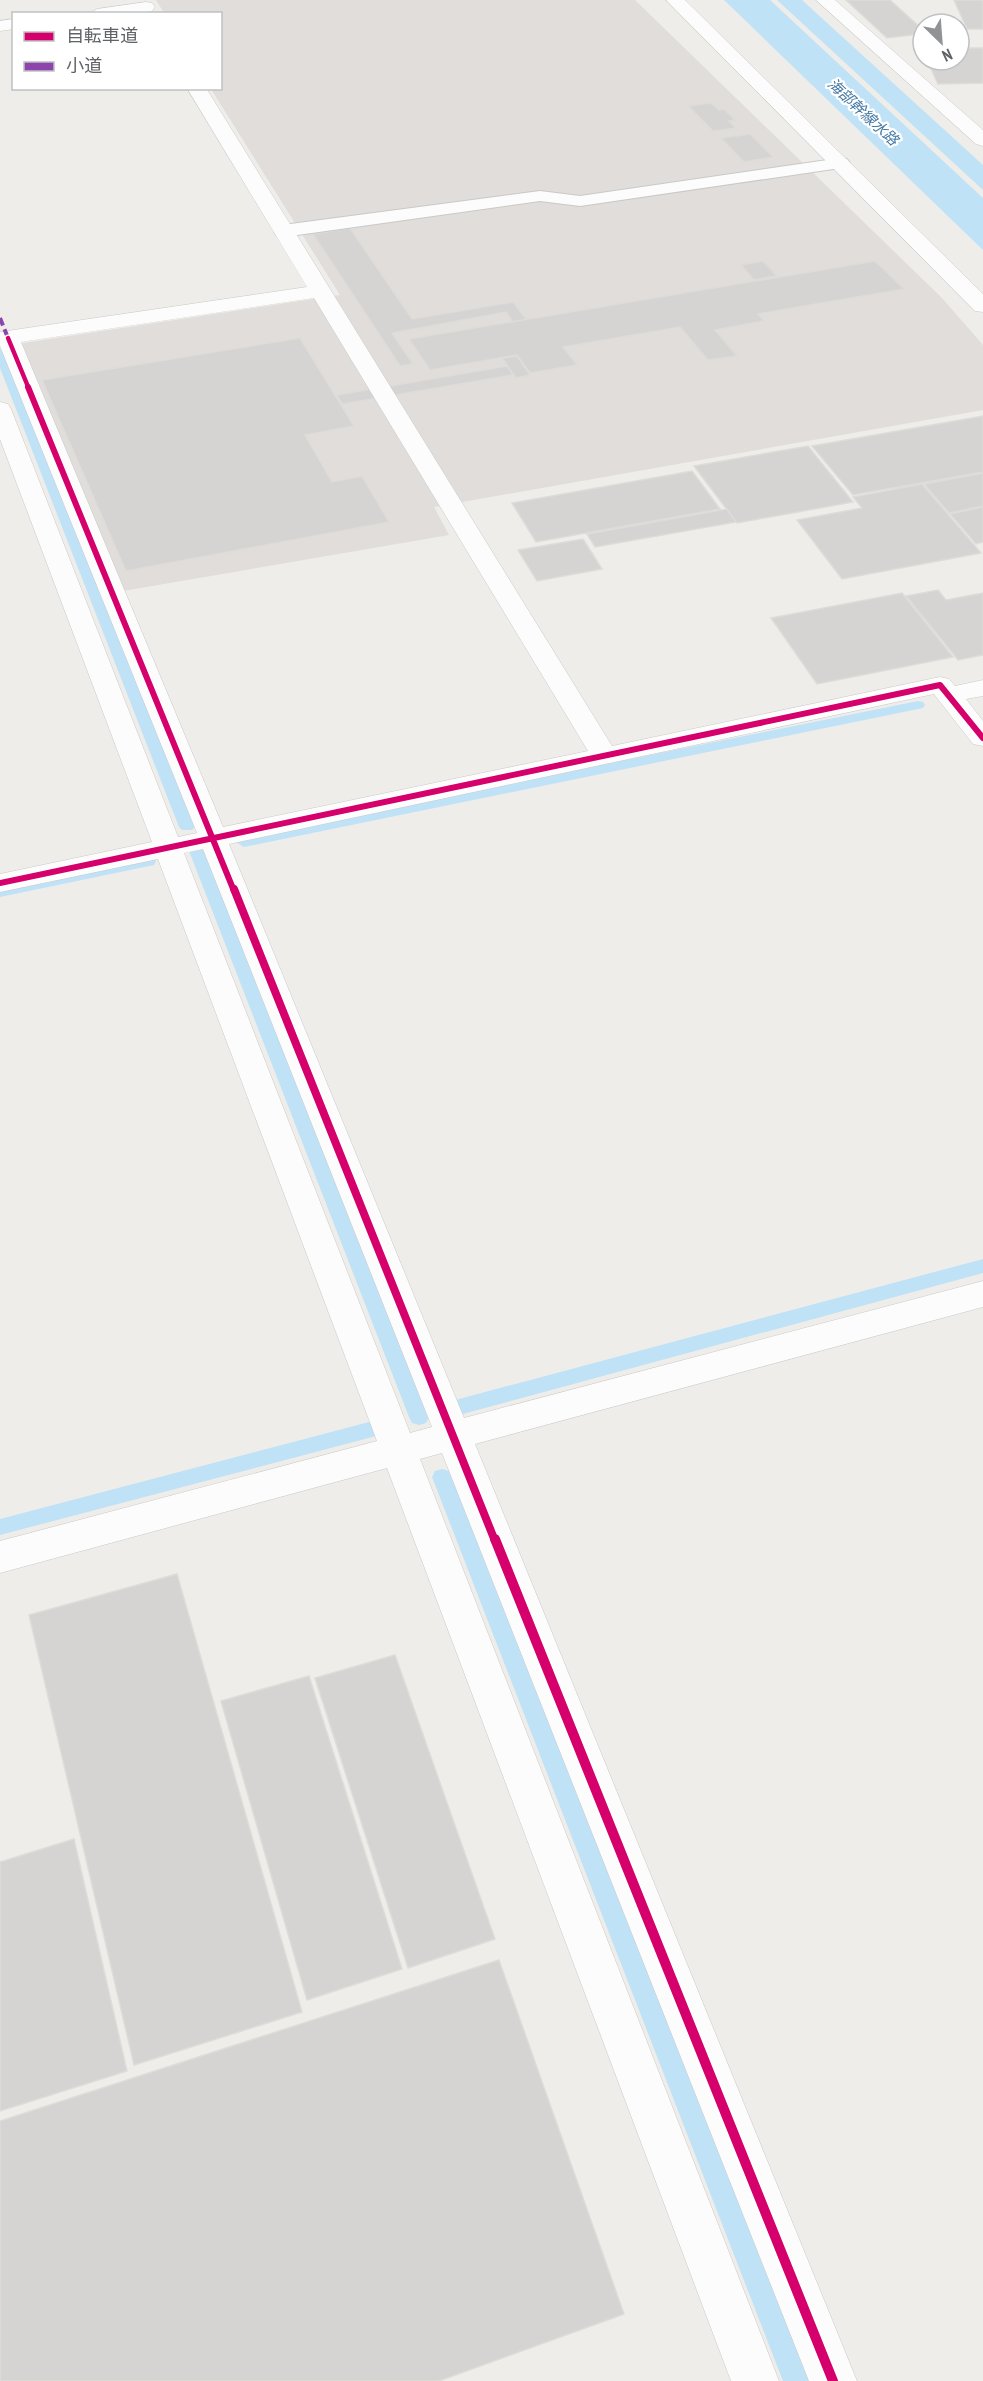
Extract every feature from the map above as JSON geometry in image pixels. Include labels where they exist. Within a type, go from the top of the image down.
[{"type":"street","points":[[675,0],[983,306]]},
{"type":"street","points":[[825,0],[983,140]]},
{"type":"street","points":[[111,12],[146,7]]},
{"type":"street","points":[[197,90],[605,756]]},
{"type":"street","points":[[320,291],[4,339],[213,838],[833,2381]]},
{"type":"street","points":[[0,409],[755,2381]]},
{"type":"street","points":[[0,883],[940,685],[983,738]]},
{"type":"street","points":[[948,695],[983,688]]},
{"type":"street","points":[[0,1557],[983,1294]]},
{"type":"lane","points":[[283,231],[540,196],[580,201],[841,163]]},
{"type":"shaded area","points":[[156,0],[635,0],[942,298],[983,345],[983,410],[434,507],[449,535],[117,592],[17,344],[340,295],[212,90],[222,90],[222,12],[163,12]]},
{"type":"water","name":"海部幹線水路","points":[[724,0],[770,0],[983,198],[983,250]]},
{"type":"water","points":[[777,0],[802,0],[983,165],[983,190]]},
{"type":"building","points":[[846,0],[890,0],[911,19],[911,35],[887,38]]},
{"type":"building","points":[[954,0],[983,0],[983,29],[971,29],[971,12],[959,12]]},
{"type":"building","points":[[971,48],[983,48],[983,83],[938,84],[932,72],[971,72]]},
{"type":"building","points":[[711,103],[719,110],[724,109],[735,120],[729,121],[736,128],[713,131],[688,106]]},
{"type":"building","points":[[750,134],[773,157],[744,162],[721,138]]},
{"type":"building","points":[[350,228],[412,319],[513,302],[526,319],[513,322],[506,312],[392,333],[413,364],[400,366],[313,234]]},
{"type":"building","points":[[763,261],[777,276],[754,280],[741,265]]},
{"type":"building","points":[[875,261],[904,289],[758,314],[764,321],[715,330],[737,356],[708,360],[680,327],[563,347],[577,365],[530,373],[517,355],[430,370],[409,339]]},
{"type":"building","points":[[300,338],[354,426],[305,435],[332,482],[362,476],[389,522],[126,571],[42,380]]},
{"type":"building","points":[[517,356],[530,375],[516,378],[502,358]]},
{"type":"building","points":[[507,366],[513,375],[342,404],[337,395]]},
{"type":"building","points":[[983,416],[983,472],[853,495],[812,446]]},
{"type":"building","points":[[808,446],[853,502],[737,523],[694,466]]},
{"type":"building","points":[[692,471],[720,509],[536,542],[512,503]]},
{"type":"building","points":[[983,473],[983,506],[949,513],[924,484]]},
{"type":"building","points":[[922,484],[981,553],[842,579],[797,520],[862,508],[853,497]]},
{"type":"building","points":[[983,507],[983,542],[976,544],[950,514]]},
{"type":"building","points":[[727,509],[736,522],[595,547],[587,534]]},
{"type":"building","points":[[583,539],[602,569],[537,581],[518,550]]},
{"type":"building","points":[[938,590],[946,600],[983,593],[983,655],[958,660],[906,596]]},
{"type":"building","points":[[902,593],[953,657],[817,684],[771,618]]},
{"type":"building","points":[[177,1574],[302,2012],[134,2065],[29,1615]]},
{"type":"building","points":[[395,1655],[495,1939],[408,1968],[315,1678]]},
{"type":"building","points":[[309,1676],[402,1969],[307,2000],[221,1701]]},
{"type":"building","points":[[74,1839],[127,2071],[0,2111],[0,1862]]},
{"type":"building","points":[[499,1960],[624,2314],[439,2381],[0,2381],[0,2121]]},
{"type":"waterway","points":[[0,353],[187,827]]},
{"type":"waterway","points":[[244,842],[918,705]]},
{"type":"waterway","points":[[197,851],[419,1417]]},
{"type":"waterway","points":[[0,892],[148,861]]},
{"type":"waterway","points":[[459,1407],[983,1266]]},
{"type":"waterway","points":[[0,1527],[373,1429]]},
{"type":"waterway","points":[[442,1477],[796,2381]]},
{"type":"marked path","points":[[0,318],[8,338]]},
{"type":"cycle path","points":[[8,338],[213,838],[833,2381]]},
{"type":"cycle path","points":[[0,883],[940,685],[983,738]]}]
